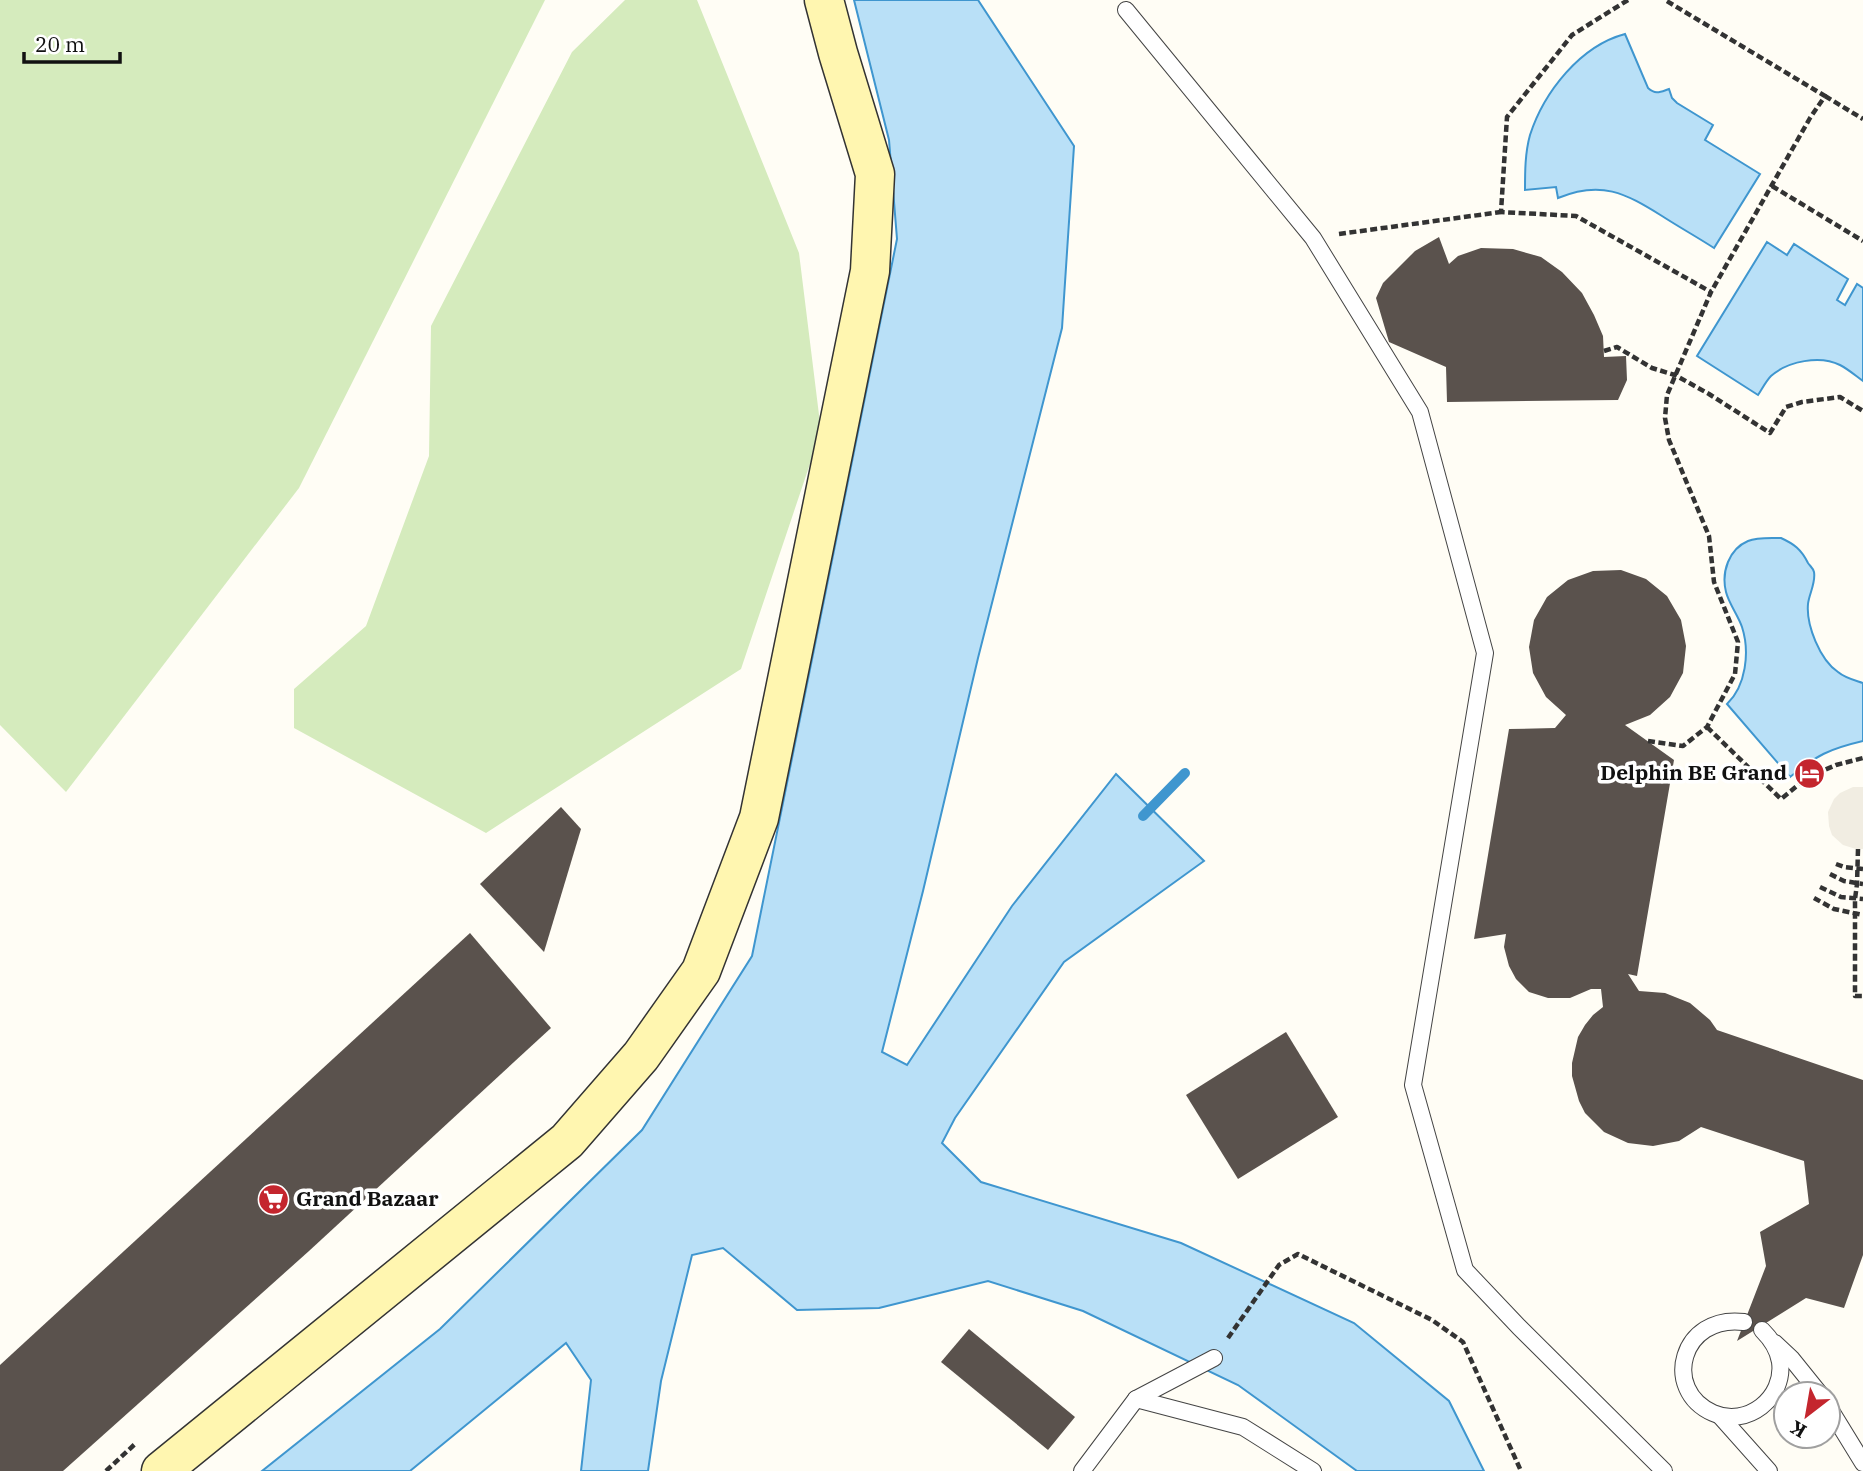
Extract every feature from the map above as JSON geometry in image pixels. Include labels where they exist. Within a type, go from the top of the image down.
[{"type":"street","points":[[161,1471],[567,1141],[640,1056],[701,971],[759,818],[870,271],[875,174],[824,0]]},
{"type":"lane","points":[[1126,9],[1313,238],[1420,412],[1485,653],[1413,1085],[1465,1270],[1664,1471]]},
{"type":"lane","points":[[1744,1322],[1726,1321],[1708,1327],[1693,1340],[1685,1357],[1684,1375],[1690,1393],[1703,1407],[1720,1416],[1769,1471]]},
{"type":"lane","points":[[1779,1380],[1780,1362],[1774,1345],[1765,1334],[1791,1357],[1809,1380]]},
{"type":"lane","points":[[1082,1471],[1136,1399],[1214,1358]]},
{"type":"lane","points":[[1720,1416],[1739,1417],[1748,1414],[1764,1405],[1772,1396]]},
{"type":"lane","points":[[1136,1399],[1243,1427],[1313,1471]]},
{"type":"lane","points":[[1842,1429],[1863,1463]]},
{"type":"path","points":[[1501,212],[1507,117],[1572,35],[1628,0]]},
{"type":"path","points":[[1665,0],[1863,119]]},
{"type":"path","points":[[1648,741],[1683,746],[1707,727],[1735,674],[1738,642],[1714,582],[1709,536],[1669,440],[1665,418],[1667,395],[1711,292],[1825,96]]},
{"type":"path","points":[[1772,186],[1863,241]]},
{"type":"path","points":[[1313,238],[1501,212],[1576,216],[1711,292]]},
{"type":"path","points":[[1604,351],[1617,347],[1652,368],[1675,375],[1770,433],[1786,407],[1802,402],[1840,397],[1863,411]]},
{"type":"path","points":[[1707,727],[1781,799],[1808,777],[1836,765],[1863,758]]},
{"type":"path","points":[[1858,849],[1860,884],[1855,899],[1854,996],[1863,996]]},
{"type":"path","points":[[1836,864],[1860,870]]},
{"type":"path","points":[[1830,874],[1844,881],[1860,884]]},
{"type":"path","points":[[1819,887],[1831,893],[1863,899]]},
{"type":"path","points":[[1814,898],[1834,909],[1863,915]]},
{"type":"path","points":[[1214,1358],[1279,1265],[1298,1254],[1432,1320],[1463,1342],[1521,1471]]},
{"type":"path","points":[[106,1471],[136,1443]]},
{"type":"green space","points":[[0,0],[545,0],[299,488],[66,792],[0,725]]},
{"type":"green space","points":[[625,0],[697,0],[799,253],[821,431],[741,669],[486,833],[294,728],[294,689],[366,626],[429,456],[431,326],[572,52]]},
{"type":"shaded area","points":[[1853,787],[1863,787],[1863,849],[1843,845],[1832,835],[1829,826],[1828,812],[1834,799]]},
{"type":"water","points":[[854,0],[978,0],[1074,146],[1062,328],[882,1052],[907,1065],[1012,906],[1116,774],[1204,861],[1064,962],[955,1118],[942,1143],[981,1182],[1181,1243],[1354,1323],[1449,1401],[1484,1471],[1357,1471],[1238,1385],[1083,1311],[988,1281],[879,1308],[797,1310],[723,1248],[692,1255],[661,1381],[648,1471],[581,1471],[591,1380],[566,1343],[410,1471],[262,1471],[440,1329],[642,1130],[752,956],[897,239],[889,140]]},
{"type":"water","points":[[1625,34],[1648,88],[1656,92],[1669,89],[1677,103],[1713,125],[1705,140],[1760,174],[1714,248],[1624,195],[1587,190],[1558,198],[1556,187],[1525,190],[1528,142],[1536,119],[1554,87],[1593,49]]},
{"type":"water","points":[[1767,242],[1787,255],[1794,244],[1848,279],[1837,300],[1845,305],[1857,284],[1863,288],[1863,381],[1832,362],[1804,361],[1778,371],[1769,378],[1758,395],[1697,356]]},
{"type":"water","points":[[1781,538],[1800,551],[1814,571],[1808,612],[1820,651],[1841,674],[1863,683],[1863,741],[1824,754],[1790,777],[1727,704],[1738,688],[1746,658],[1742,627],[1726,592],[1728,562],[1731,555],[1748,541]]},
{"type":"building","points":[[1439,237],[1449,264],[1458,256],[1481,248],[1513,249],[1541,257],[1562,272],[1582,293],[1594,315],[1603,336],[1604,357],[1626,356],[1627,380],[1618,400],[1447,402],[1446,367],[1389,342],[1376,298],[1383,283],[1415,251]]},
{"type":"building","points":[[1621,570],[1646,579],[1667,596],[1681,620],[1686,646],[1683,673],[1670,697],[1650,715],[1625,725],[1674,760],[1637,976],[1628,974],[1639,991],[1665,993],[1690,1003],[1710,1020],[1717,1030],[1863,1080],[1863,1255],[1844,1308],[1806,1298],[1737,1341],[1766,1266],[1760,1232],[1809,1204],[1804,1161],[1701,1127],[1679,1141],[1653,1146],[1628,1143],[1604,1132],[1585,1113],[1572,1076],[1578,1037],[1593,1015],[1603,1007],[1601,989],[1591,989],[1570,998],[1548,998],[1529,992],[1516,979],[1509,966],[1504,947],[1506,934],[1474,939],[1509,729],[1555,728],[1566,715],[1546,697],[1533,673],[1529,647],[1534,620],[1547,597],[1568,580],[1593,571]]},
{"type":"building","points":[[561,807],[581,829],[544,952],[480,884]]},
{"type":"building","name":"Grand Bazaar","points":[[470,933],[551,1028],[309,1251],[63,1471],[0,1471],[0,1365]]},
{"type":"building","points":[[1286,1032],[1338,1117],[1238,1179],[1186,1095]]},
{"type":"building","points":[[969,1329],[1075,1417],[1048,1450],[941,1362]]},
{"type":"waterway","points":[[1143,816],[1185,773]]},
{"type":"place","name":"Delphin BE Grand","points":[[1810,773]]},
{"type":"place","name":"Grand Bazaar","points":[[273,1199]]}]
